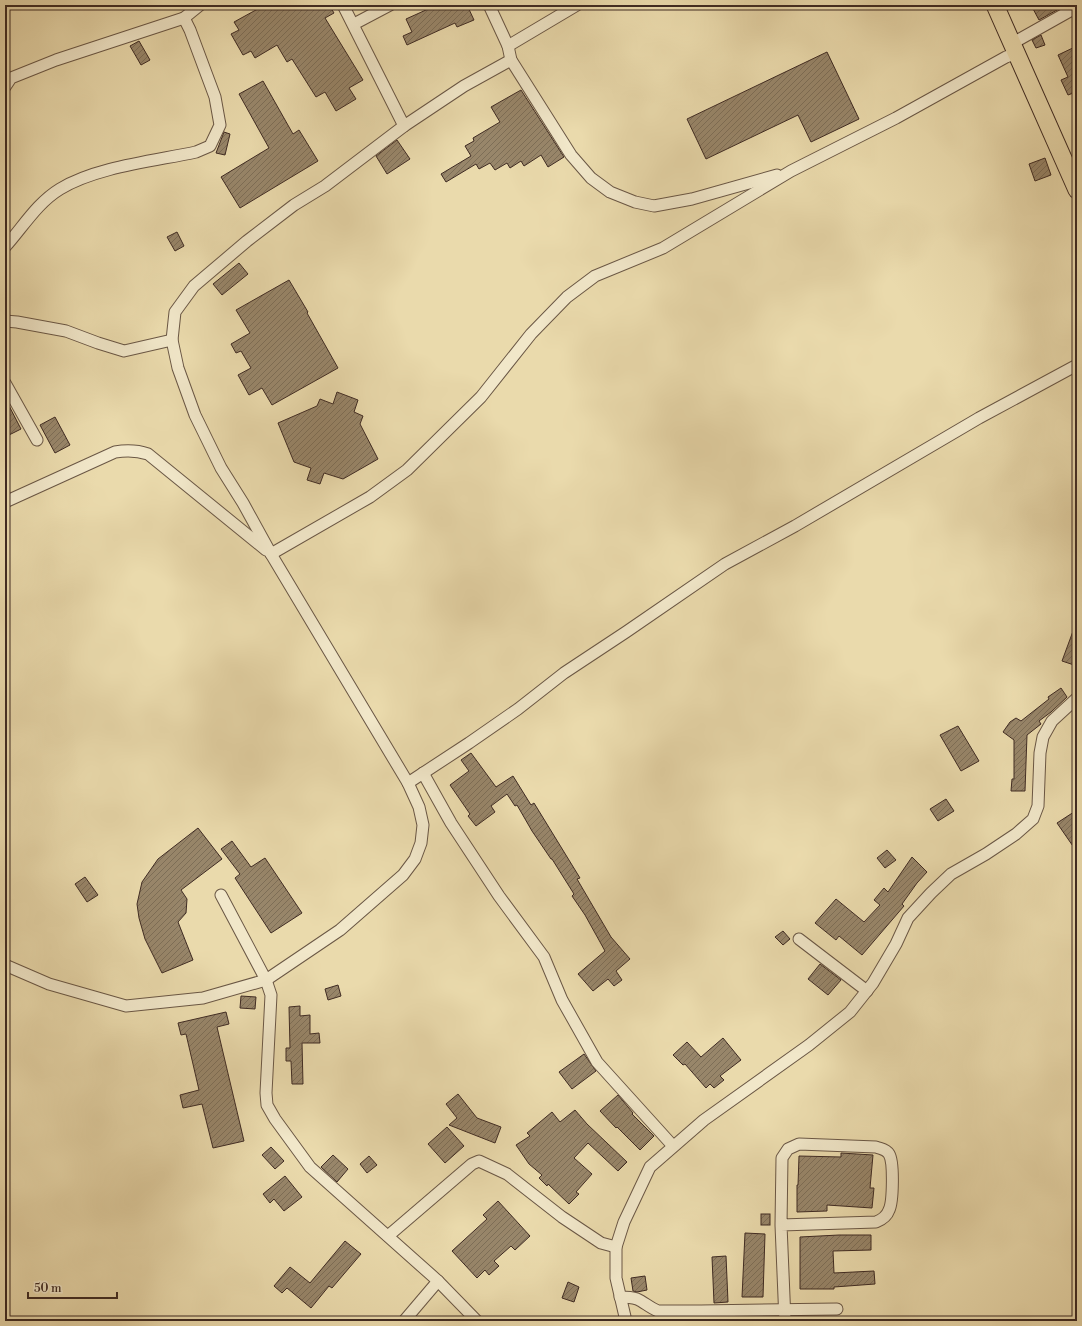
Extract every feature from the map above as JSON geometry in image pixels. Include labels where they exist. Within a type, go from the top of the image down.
[{"type":"highway","points":[[995,5],[1077,190]]},
{"type":"street","points":[[5,87],[11,78],[56,60],[184,18],[200,5]]},
{"type":"street","points":[[344,5],[404,126]]},
{"type":"street","points":[[354,24],[390,5]]},
{"type":"street","points":[[489,5],[508,46],[511,60],[571,155],[591,178],[610,192],[635,202],[654,206],[692,199],[791,171]]},
{"type":"street","points":[[508,46],[577,5]]},
{"type":"street","points":[[271,554],[370,497],[407,470],[481,397],[531,334],[567,297],[596,276],[663,248],[791,171],[896,118],[1006,57],[1015,48],[1077,7]]},
{"type":"street","points":[[5,247],[37,208],[59,189],[87,175],[196,152],[210,146],[220,125],[215,97],[190,30],[184,18]]},
{"type":"street","points":[[5,965],[49,984],[126,1006],[203,998],[266,980],[340,930],[402,875],[415,859],[421,842],[423,825],[419,808],[408,783],[221,468],[196,415],[178,368],[172,340],[175,312],[194,286],[247,241],[294,205],[325,186],[404,126],[464,86],[511,60]]},
{"type":"street","points":[[5,321],[66,331],[124,351],[172,340]]},
{"type":"street","points":[[408,783],[469,744],[518,709],[564,673],[725,564],[794,526],[979,418],[1077,366]]},
{"type":"street","points":[[5,384],[37,440]]},
{"type":"street","points":[[5,502],[115,452],[127,450],[138,451],[148,454],[271,554]]},
{"type":"street","points":[[626,1321],[616,1278],[616,1247],[624,1222],[650,1167],[704,1120],[815,1040],[850,1012],[873,983],[908,918],[930,893],[951,874],[986,854],[1016,834],[1033,819],[1038,806],[1040,753],[1043,737],[1052,721],[1077,698]]},
{"type":"street","points":[[423,773],[451,823],[499,896],[544,957],[562,1000],[597,1062],[673,1146]]},
{"type":"street","points":[[221,895],[266,980],[271,995],[266,1093],[268,1105],[275,1119],[310,1167],[438,1281],[477,1321]]},
{"type":"street","points":[[799,939],[867,990]]},
{"type":"street","points":[[781,1225],[876,1222],[882,1219],[889,1211],[892,1202],[892,1165],[890,1155],[885,1150],[876,1147],[799,1144],[788,1149],[782,1158],[781,1225],[785,1315]]},
{"type":"street","points":[[388,1236],[472,1164],[479,1161],[507,1174],[562,1217],[601,1243],[616,1247]]},
{"type":"street","points":[[404,1321],[438,1281]]},
{"type":"street","points":[[620,1298],[631,1298],[638,1300],[658,1311],[701,1316],[785,1315],[837,1309]]},
{"type":"building","points":[[265,5],[329,5],[334,13],[325,18],[363,80],[349,88],[356,99],[336,111],[325,92],[316,97],[292,59],[287,62],[277,45],[255,58],[251,51],[243,55],[231,34],[239,30],[234,22]]},
{"type":"building","points":[[437,5],[467,5],[474,20],[457,27],[455,23],[407,45],[403,36],[412,32],[406,19]]},
{"type":"building","points":[[1031,5],[1066,5],[1039,20]]},
{"type":"building","points":[[1041,35],[1045,45],[1036,48],[1032,40]]},
{"type":"building","points":[[139,41],[150,60],[141,65],[130,46]]},
{"type":"building","points":[[1077,46],[1077,94],[1076,92],[1068,95],[1061,80],[1068,77],[1058,55]]},
{"type":"building","points":[[827,52],[859,119],[811,142],[798,115],[706,159],[687,119]]},
{"type":"building","points":[[263,81],[293,134],[299,130],[318,161],[240,208],[221,177],[269,148],[239,94]]},
{"type":"building","points":[[521,90],[564,157],[548,167],[541,155],[524,166],[521,161],[510,168],[507,163],[495,170],[490,163],[479,169],[476,164],[446,182],[441,174],[471,156],[465,146],[474,141],[473,138],[500,122],[491,107]]},
{"type":"building","points":[[224,132],[230,134],[225,155],[216,153]]},
{"type":"building","points":[[397,140],[410,159],[387,174],[376,156]]},
{"type":"building","points":[[1045,158],[1051,175],[1035,181],[1029,164]]},
{"type":"building","points":[[177,232],[184,246],[175,251],[167,237]]},
{"type":"building","points":[[239,263],[248,274],[222,295],[213,284]]},
{"type":"building","points":[[289,280],[338,368],[272,405],[262,388],[249,395],[238,375],[251,368],[241,351],[236,353],[231,344],[250,333],[236,310]]},
{"type":"building","points":[[337,392],[358,400],[354,412],[363,416],[360,424],[378,459],[343,479],[324,473],[320,484],[307,480],[311,468],[294,462],[278,423],[317,406],[320,399],[333,404]]},
{"type":"building","points":[[5,398],[21,429],[5,437]]},
{"type":"building","points":[[55,417],[70,445],[55,453],[40,425]]},
{"type":"building","points":[[1077,623],[1077,666],[1062,661]]},
{"type":"building","points":[[1061,688],[1067,697],[1039,721],[1041,724],[1027,735],[1025,791],[1011,791],[1012,779],[1014,779],[1014,740],[1003,732],[1010,722],[1016,718],[1021,721],[1049,699],[1048,697]]},
{"type":"building","points":[[958,726],[979,761],[961,771],[940,735]]},
{"type":"building","points":[[471,753],[496,787],[513,776],[531,805],[534,803],[580,878],[577,879],[611,937],[630,959],[616,971],[622,980],[614,986],[608,979],[593,991],[578,974],[605,951],[585,915],[572,896],[574,894],[532,831],[517,805],[515,806],[507,794],[491,806],[495,812],[476,826],[468,816],[470,814],[450,785],[469,771],[461,760]]},
{"type":"building","points":[[946,799],[954,811],[938,821],[930,809]]},
{"type":"building","points":[[1077,810],[1077,852],[1057,823]]},
{"type":"building","points":[[198,828],[222,859],[181,890],[187,899],[186,913],[178,922],[193,960],[162,973],[145,939],[139,918],[137,904],[142,882],[158,859]]},
{"type":"building","points":[[232,841],[251,867],[265,858],[302,913],[271,933],[235,878],[240,874],[221,849]]},
{"type":"building","points":[[887,850],[896,860],[885,868],[877,858]]},
{"type":"building","points":[[912,857],[927,872],[902,904],[904,906],[862,955],[839,936],[836,940],[815,923],[836,899],[864,922],[880,905],[874,900],[884,888],[888,892]]},
{"type":"building","points":[[85,877],[98,895],[87,902],[75,884]]},
{"type":"building","points":[[783,931],[790,939],[783,945],[775,937]]},
{"type":"building","points":[[820,964],[841,980],[828,995],[808,979]]},
{"type":"building","points":[[338,985],[341,996],[328,1000],[325,989]]},
{"type":"building","points":[[241,996],[256,997],[255,1009],[240,1008]]},
{"type":"building","points":[[300,1006],[300,1016],[310,1015],[310,1034],[319,1033],[320,1043],[302,1043],[303,1084],[292,1084],[291,1061],[286,1061],[286,1048],[290,1048],[289,1007]]},
{"type":"building","points":[[226,1012],[229,1024],[217,1027],[244,1141],[213,1148],[202,1104],[183,1108],[180,1095],[199,1090],[186,1034],[181,1035],[178,1023]]},
{"type":"building","points":[[723,1038],[741,1060],[720,1076],[724,1080],[714,1088],[710,1084],[706,1088],[685,1064],[683,1065],[673,1055],[687,1042],[701,1057]]},
{"type":"building","points":[[584,1054],[596,1071],[572,1089],[559,1072]]},
{"type":"building","points":[[458,1094],[477,1118],[501,1127],[495,1143],[449,1125],[457,1118],[446,1104]]},
{"type":"building","points":[[618,1095],[633,1113],[632,1114],[654,1136],[640,1150],[600,1111]]},
{"type":"building","points":[[575,1110],[587,1124],[627,1162],[618,1171],[588,1143],[574,1158],[592,1174],[576,1192],[579,1194],[569,1204],[548,1184],[547,1186],[539,1178],[542,1175],[529,1164],[516,1145],[530,1136],[527,1133],[552,1112],[560,1122]]},
{"type":"building","points":[[447,1127],[464,1146],[445,1163],[428,1144]]},
{"type":"building","points":[[271,1147],[284,1161],[275,1169],[262,1155]]},
{"type":"building","points":[[841,1153],[873,1155],[870,1188],[874,1188],[872,1208],[827,1205],[827,1211],[797,1212],[799,1156],[841,1157]]},
{"type":"building","points":[[333,1155],[348,1169],[337,1182],[321,1167]]},
{"type":"building","points":[[369,1156],[377,1165],[367,1173],[360,1164]]},
{"type":"building","points":[[285,1176],[302,1197],[284,1211],[274,1199],[270,1203],[263,1194]]},
{"type":"building","points":[[498,1201],[530,1236],[515,1250],[511,1246],[494,1261],[499,1266],[489,1275],[485,1270],[477,1278],[452,1251],[487,1219],[483,1215]]},
{"type":"building","points":[[761,1214],[770,1214],[770,1225],[761,1225]]},
{"type":"building","points":[[745,1233],[765,1234],[763,1297],[742,1297]]},
{"type":"building","points":[[871,1235],[871,1250],[833,1251],[834,1273],[874,1271],[875,1284],[834,1287],[834,1289],[800,1289],[800,1237]]},
{"type":"building","points":[[345,1241],[361,1254],[332,1288],[329,1286],[311,1308],[287,1288],[282,1293],[274,1286],[290,1267],[310,1283]]},
{"type":"building","points":[[726,1256],[728,1302],[714,1303],[712,1257]]},
{"type":"building","points":[[645,1276],[647,1290],[637,1292],[633,1291],[631,1278]]},
{"type":"building","points":[[568,1282],[579,1287],[574,1302],[562,1298]]}]
